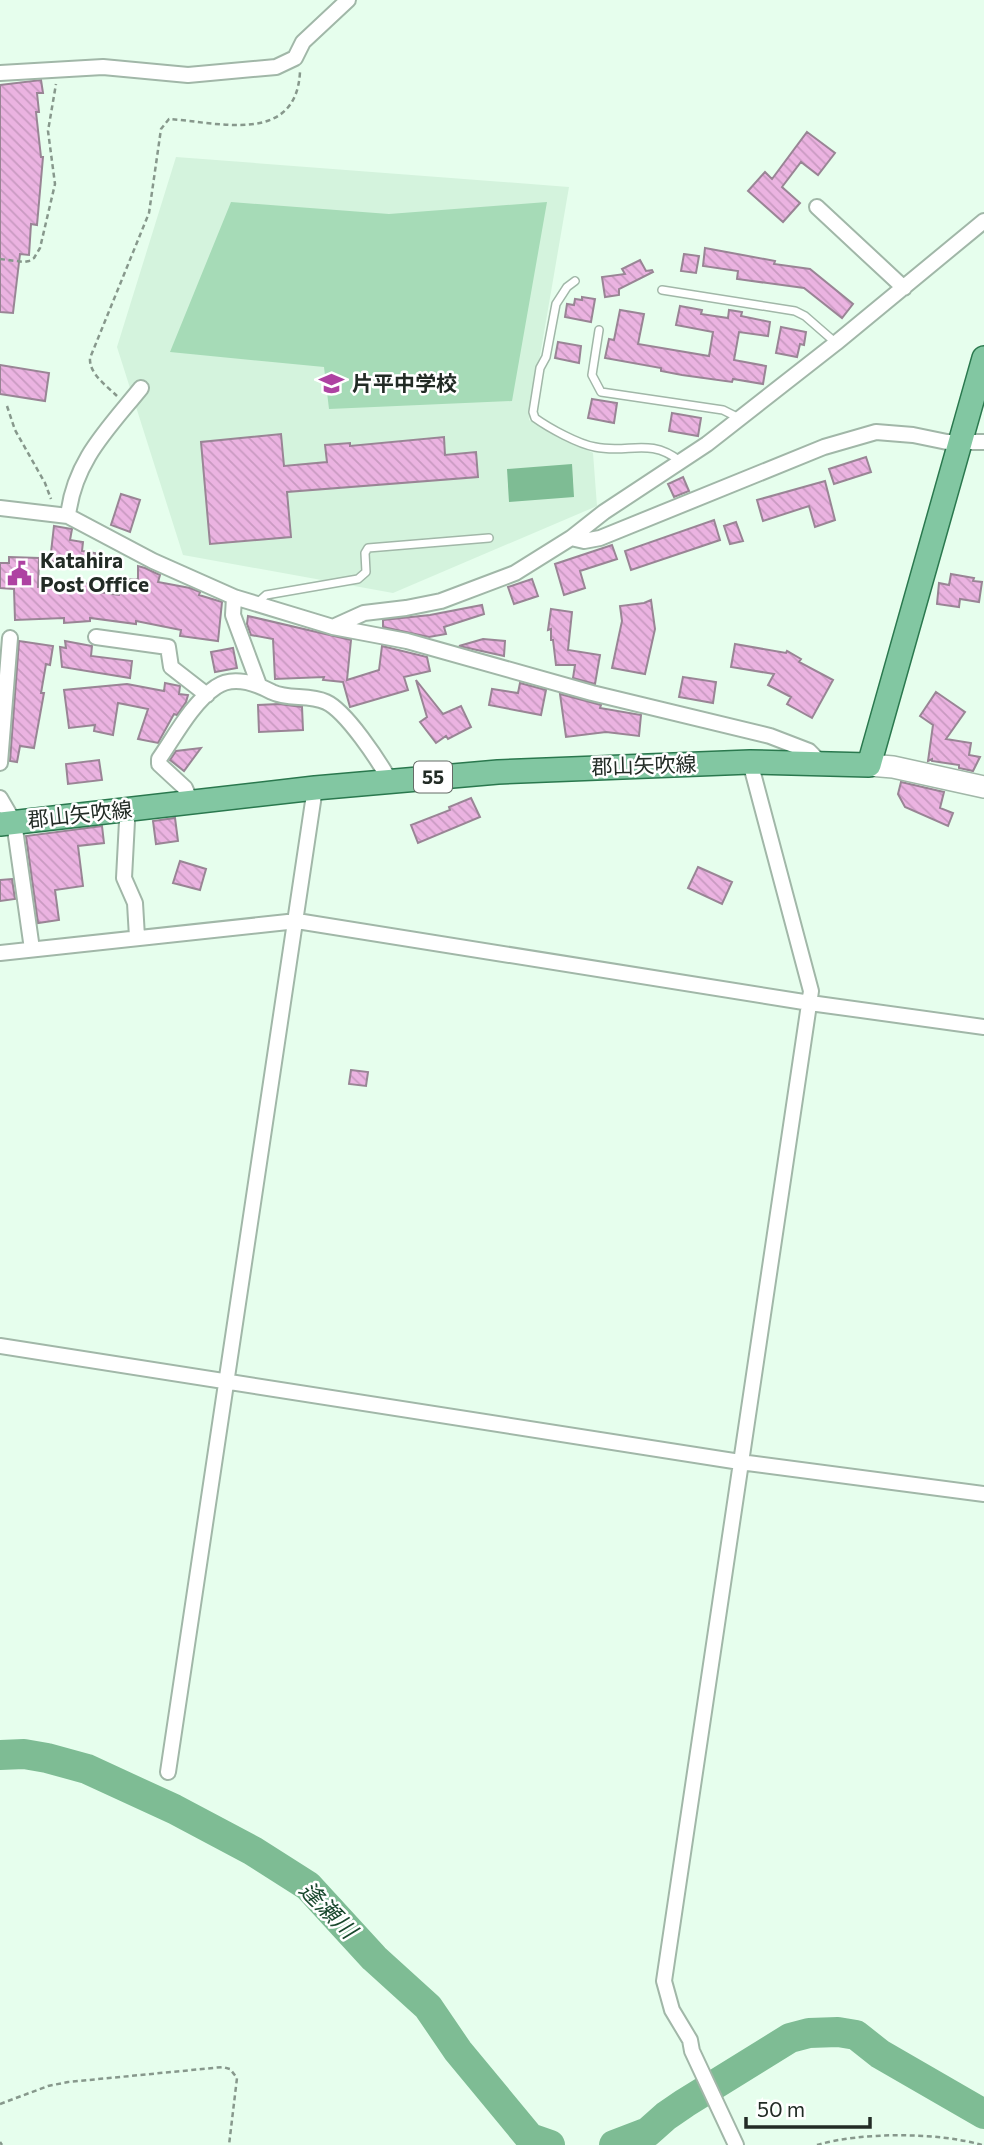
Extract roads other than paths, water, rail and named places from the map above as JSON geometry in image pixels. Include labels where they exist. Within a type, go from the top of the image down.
[{"type":"main road","points":[[984,358],[869,765],[893,767],[984,787]]},
{"type":"main road","name":"郡山矢吹線","points":[[7,823],[315,788],[498,772],[750,762],[869,765]]},
{"type":"street","points":[[0,73],[103,67],[188,75],[276,67],[295,58],[311,33],[348,0]]},
{"type":"street","points":[[817,207],[904,288]]},
{"type":"street","points":[[332,627],[363,613],[441,601],[515,573],[571,538],[604,512],[739,419],[836,344],[984,221]]},
{"type":"street","points":[[68,516],[70,496],[88,454],[141,388]]},
{"type":"street","points":[[571,538],[584,541],[600,538],[824,447],[876,432],[913,435],[947,442],[984,442]]},
{"type":"street","points":[[0,508],[68,516],[153,561],[234,597],[332,627],[407,641],[578,689],[770,736],[809,751],[821,763]]},
{"type":"street","points":[[234,597],[233,615],[259,685]]},
{"type":"street","points":[[96,636],[168,647],[171,667],[207,695]]},
{"type":"street","points":[[0,763],[10,638]]},
{"type":"street","points":[[191,802],[185,788],[159,764],[159,759],[207,695],[218,685],[227,683],[259,685],[274,693],[315,699],[334,707],[376,757],[390,781]]},
{"type":"street","points":[[736,2145],[692,2051],[690,2040],[672,2010],[664,1981],[811,991],[750,762]]},
{"type":"street","points":[[168,1772],[315,788]]},
{"type":"street","points":[[0,798],[32,949]]},
{"type":"street","points":[[125,810],[127,821],[124,878],[135,903],[137,937]]},
{"type":"street","points":[[0,953],[297,920],[810,1003],[984,1027]]},
{"type":"street","points":[[0,1346],[740,1462],[984,1494]]},
{"type":"lane","points":[[575,281],[556,304],[546,357],[540,368],[533,412],[535,418],[587,446],[603,449],[660,449],[680,462]]},
{"type":"lane","points":[[662,290],[795,311],[805,316],[836,344]]},
{"type":"lane","points":[[599,330],[592,375],[601,392],[723,410],[739,419]]},
{"type":"lane","points":[[256,603],[266,595],[358,579],[366,572],[365,553],[368,548],[489,538]]},
{"type":"waterway","name":"逢瀬川","points":[[0,1755],[24,1754],[87,1769],[174,1809],[253,1851],[308,1886],[374,1958],[428,2007],[458,2051],[530,2138],[550,2145]]},
{"type":"waterway","name":"逢瀬川","points":[[614,2145],[648,2132],[685,2103],[790,2038],[809,2033],[838,2032],[856,2035],[880,2054],[984,2114]]},
{"type":"place","name":"片平中学校","points":[[332,384]]},
{"type":"place","name":"Katahira Post Office","points":[[20,573]]}]
